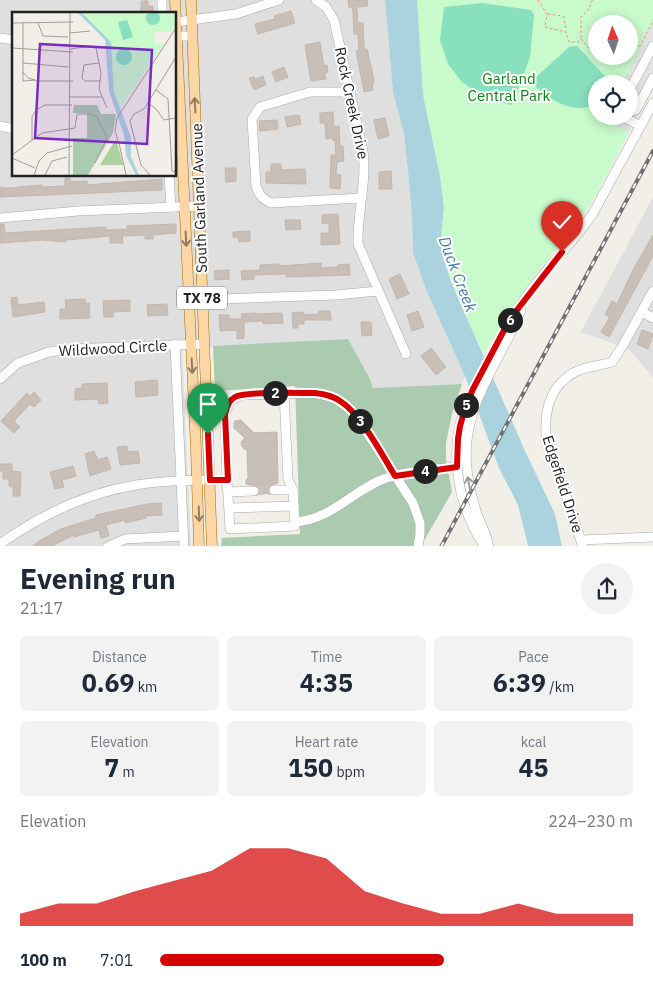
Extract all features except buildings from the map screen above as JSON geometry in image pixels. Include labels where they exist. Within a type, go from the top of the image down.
[{"type":"main road","name":"South Garland Avenue","points":[[190,0],[200,206],[212,546]]},
{"type":"main road","name":"South Garland Avenue","points":[[176,22],[198,480],[199,546]]},
{"type":"street","points":[[176,22],[236,14],[279,0]]},
{"type":"street","name":"Rock Creek Drive","points":[[316,0],[326,7],[334,20],[364,160],[365,169],[358,244],[406,354]]},
{"type":"street","points":[[176,36],[192,36]]},
{"type":"street","points":[[638,75],[653,46]]},
{"type":"street","points":[[638,106],[653,78]]},
{"type":"street","points":[[350,92],[310,92],[260,107],[252,119],[256,186],[259,195],[272,203],[362,198]]},
{"type":"street","points":[[489,546],[473,502],[467,475],[466,446],[469,426],[477,399],[510,319],[592,215],[653,103]]},
{"type":"street","points":[[169,176],[171,208]]},
{"type":"street","points":[[0,218],[69,212],[200,206]]},
{"type":"street","points":[[188,300],[336,295],[378,291]]},
{"type":"street","name":"Edgefield Drive","points":[[582,543],[546,435],[545,420],[547,408],[553,391],[564,379],[582,369],[612,362],[653,291]]},
{"type":"street","points":[[642,312],[653,318]]},
{"type":"street","points":[[485,546],[470,519],[462,496],[457,467],[458,439],[463,414],[473,389],[502,342]]},
{"type":"street","points":[[176,344],[184,546]]},
{"type":"street","name":"Wildwood Circle","points":[[0,379],[18,363],[49,352],[68,349],[204,344]]},
{"type":"street","points":[[284,393],[288,480],[293,490],[295,526],[230,529],[225,414],[227,405],[234,398],[242,394],[284,393],[315,393],[326,394],[340,400],[357,417],[413,503],[417,513],[420,534],[418,546]]},
{"type":"street","points":[[295,522],[307,522],[318,518],[370,486],[395,476],[457,467]]},
{"type":"street","points":[[0,544],[41,517],[93,496],[134,485],[198,480],[228,480]]},
{"type":"street","points":[[274,490],[293,490]]},
{"type":"street","points":[[228,492],[254,491]]},
{"type":"street","points":[[229,508],[294,506]]},
{"type":"street","points":[[107,546],[125,539],[183,536]]},
{"type":"street","points":[[582,543],[653,537]]},
{"type":"path","points":[[538,0],[547,14],[546,27],[566,32]]},
{"type":"path","points":[[588,47],[581,39],[581,17],[590,8],[590,3],[593,0]]},
{"type":"path","points":[[547,14],[564,17],[569,42],[578,42],[581,39]]},
{"type":"path","points":[[638,46],[640,46],[653,21]]},
{"type":"shaded area","points":[[0,0],[385,0],[393,92],[404,134],[412,217],[413,253],[427,292],[465,376],[462,384],[373,388],[348,339],[182,349],[191,546],[0,546]]},
{"type":"shaded area","points":[[653,23],[653,86],[638,114],[638,75],[627,75],[632,65],[638,65],[638,53]]},
{"type":"shaded area","points":[[616,125],[632,125],[628,132]]},
{"type":"shaded area","points":[[653,197],[653,378],[629,349],[581,332]]},
{"type":"green space","name":"Garland Central Park","points":[[417,0],[653,0],[653,86],[638,115],[638,75],[588,75],[588,125],[633,125],[597,193],[580,220],[531,280],[483,354],[451,282],[443,257],[441,235],[444,208],[440,176],[423,95]]},
{"type":"green space","points":[[482,3],[531,10],[534,15],[530,57],[512,105],[484,98],[462,82],[448,64],[440,40],[444,7]]},
{"type":"green space","points":[[577,46],[588,58],[588,65],[594,65],[604,75],[588,75],[587,107],[579,108],[563,105],[534,85],[535,78],[569,47]]},
{"type":"green space","points":[[348,339],[373,388],[462,384],[452,414],[446,443],[446,459],[452,492],[421,546],[221,546],[222,538],[300,534],[295,386],[215,391],[213,346]]},
{"type":"water","points":[[385,0],[417,0],[423,95],[440,176],[444,208],[441,235],[443,257],[451,282],[526,453],[555,514],[562,546],[528,546],[518,505],[499,468],[465,376],[427,292],[413,253],[412,216],[404,134],[393,92]]},
{"type":"tunnel","points":[[254,491],[274,490]]},
{"type":"railway","points":[[442,546],[653,151]]},
{"type":"route","points":[[208,434],[210,480],[228,480],[225,414],[230,401],[242,394],[326,394],[340,400],[351,409],[395,476],[457,467],[460,426],[473,389],[510,319],[562,252]]},
{"type":"water label","name":"Duck Creek","points":[[458,274]]}]
